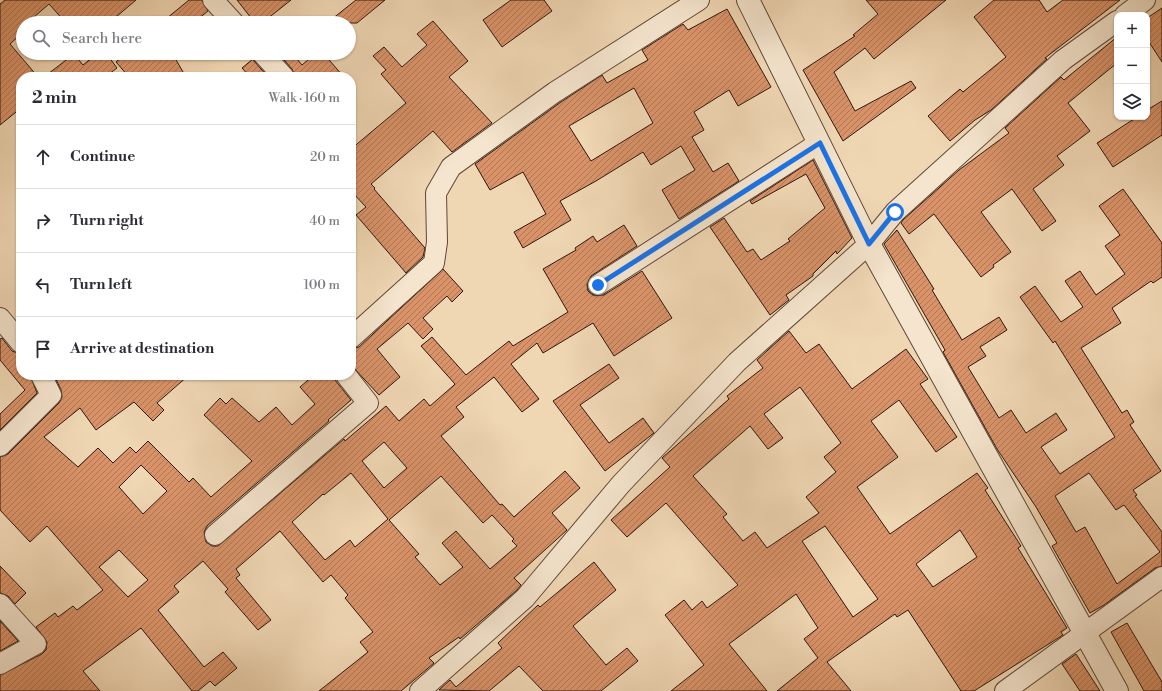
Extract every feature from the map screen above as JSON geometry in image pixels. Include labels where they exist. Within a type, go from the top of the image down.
[{"type":"street","points":[[356,333],[434,263],[437,242],[436,193],[451,167],[555,92],[699,0]]},
{"type":"street","points":[[748,0],[869,244],[1117,691]]},
{"type":"street","points":[[1129,12],[1145,0]]},
{"type":"street","points":[[216,1],[228,16]]},
{"type":"street","points":[[420,691],[525,598],[620,484],[737,362],[869,244],[895,212],[1063,60],[1114,23]]},
{"type":"street","points":[[268,60],[279,72]]},
{"type":"street","points":[[598,285],[820,143]]},
{"type":"street","points":[[0,318],[16,337]]},
{"type":"street","points":[[0,446],[51,395],[44,380]]},
{"type":"street","points":[[215,535],[368,403],[350,380]]},
{"type":"street","points":[[1005,691],[1162,577]]},
{"type":"street","points":[[0,604],[36,644],[0,664]]},
{"type":"building","points":[[5,0],[136,0],[117,16],[60,16],[49,4],[35,16],[16,16],[16,38],[10,44],[16,51],[16,60],[24,60],[34,72],[16,72],[16,112],[0,125],[0,4]]},
{"type":"building","points":[[189,0],[202,0],[208,11],[202,16],[170,16]]},
{"type":"building","points":[[237,0],[291,0],[271,16],[250,16]]},
{"type":"building","points":[[356,0],[385,0],[357,23],[356,16],[336,16]]},
{"type":"building","points":[[511,0],[544,0],[552,11],[502,47],[483,20]]},
{"type":"building","points":[[866,0],[946,0],[874,59],[865,48],[834,72],[855,111],[911,81],[916,88],[843,141],[803,70],[855,36],[853,35],[878,14]]},
{"type":"building","points":[[994,0],[1039,0],[1047,12],[1063,0],[1120,0],[1045,58],[1047,59],[991,110],[975,120],[950,141],[928,116],[960,89],[963,92],[1006,57],[974,17]]},
{"type":"building","points":[[1162,8],[1162,62],[1150,44],[1150,16]]},
{"type":"building","points":[[727,9],[771,87],[738,106],[729,90],[694,112],[704,130],[692,137],[713,172],[728,163],[739,181],[679,219],[662,190],[695,170],[681,146],[651,165],[643,152],[560,201],[571,220],[523,248],[514,232],[546,214],[523,172],[490,190],[475,164],[561,102],[602,75],[607,83],[648,60],[642,50],[683,24],[688,30]],"holes":[[[634,88],[653,123],[591,161],[569,126]]]},
{"type":"building","points":[[433,21],[468,61],[449,77],[492,123],[452,152],[433,131],[371,184],[425,248],[423,257],[406,273],[356,215],[366,207],[356,196],[356,145],[406,103],[381,74],[386,70],[373,56],[384,47],[402,67],[427,45],[417,34]]},
{"type":"building","points":[[1114,39],[1114,65],[1068,103],[1090,131],[1057,156],[1064,165],[1033,189],[1056,221],[1042,231],[1012,189],[981,212],[1011,252],[993,265],[994,267],[981,277],[934,214],[909,234],[901,223],[903,220],[959,170],[1009,133],[1005,128],[1061,77],[1064,80]]},
{"type":"building","points":[[66,60],[79,60],[83,65],[89,60],[111,60],[117,68],[112,72],[51,72]]},
{"type":"building","points":[[118,60],[176,60],[183,72],[125,72],[116,62]]},
{"type":"building","points":[[254,60],[264,72],[246,72],[242,68]]},
{"type":"building","points":[[284,60],[298,60],[302,65],[308,60],[329,60],[340,72],[293,72]]},
{"type":"building","points":[[1162,101],[1162,135],[1113,167],[1097,143],[1132,120],[1150,120],[1150,108]]},
{"type":"building","points":[[813,160],[852,238],[837,254],[836,251],[813,274],[813,276],[786,295],[789,300],[770,315],[710,227],[724,218],[747,252],[753,249],[761,260],[790,241],[788,239],[825,208],[806,174],[752,204],[750,201]]},
{"type":"building","points":[[1123,189],[1162,243],[1162,277],[1153,283],[1151,281],[1112,308],[1121,323],[1081,348],[1122,413],[1127,410],[1134,422],[1130,425],[1161,471],[1133,490],[1137,495],[1135,496],[1162,532],[1162,566],[1155,568],[1104,605],[1090,613],[1052,546],[1057,543],[1036,507],[997,449],[943,352],[945,350],[884,244],[897,230],[934,289],[932,290],[962,340],[999,317],[1007,330],[980,347],[986,356],[968,367],[999,418],[1011,410],[1026,433],[1056,413],[1067,430],[1041,447],[1060,474],[1115,437],[1055,341],[1053,343],[1020,297],[1035,286],[1061,322],[1083,307],[1065,281],[1080,271],[1096,295],[1125,274],[1105,246],[1120,235],[1099,206]],"holes":[[[1089,473],[1116,510],[1124,505],[1160,552],[1117,584],[1085,527],[1076,532],[1055,496]]]},
{"type":"building","points":[[624,225],[637,246],[591,276],[587,285],[588,291],[593,295],[604,295],[642,271],[672,318],[614,356],[593,323],[543,353],[537,343],[511,364],[539,399],[522,412],[494,377],[456,407],[464,417],[441,436],[500,505],[502,504],[514,517],[565,471],[580,488],[552,513],[567,530],[514,578],[521,585],[517,590],[460,639],[459,637],[429,658],[434,663],[401,691],[319,691],[368,652],[360,642],[373,632],[345,598],[348,595],[331,575],[323,582],[280,531],[236,569],[240,575],[236,578],[271,620],[258,630],[225,592],[228,589],[203,561],[174,586],[179,592],[158,610],[204,667],[223,652],[237,668],[215,686],[210,681],[198,691],[192,691],[141,628],[83,671],[100,691],[0,691],[0,675],[42,654],[46,650],[47,642],[36,627],[55,613],[58,617],[73,606],[77,610],[103,590],[47,526],[30,542],[0,510],[0,457],[8,454],[59,403],[62,397],[61,390],[56,380],[183,380],[157,403],[164,410],[153,421],[134,402],[96,430],[80,408],[44,437],[78,467],[98,448],[113,463],[130,447],[136,453],[148,441],[189,482],[193,478],[211,497],[252,461],[204,415],[220,398],[226,404],[232,398],[259,422],[276,407],[292,425],[315,404],[300,387],[308,380],[335,380],[351,400],[328,420],[329,421],[207,526],[204,532],[206,542],[212,546],[218,546],[344,439],[345,441],[386,406],[399,421],[424,399],[430,406],[453,386],[455,384],[421,346],[432,337],[466,375],[509,341],[513,346],[568,312],[543,269],[576,250],[575,248],[593,236],[597,242]],"holes":[[[384,442],[407,468],[384,488],[362,461]],[[141,465],[167,491],[143,514],[119,487]],[[351,473],[388,519],[355,547],[350,540],[325,560],[292,522],[323,494],[324,495]],[[441,476],[483,523],[492,515],[514,539],[512,541],[517,546],[490,569],[456,531],[442,543],[463,567],[440,585],[415,557],[419,554],[389,520]],[[119,550],[148,580],[128,597],[99,567]]]},
{"type":"building","points":[[443,269],[463,291],[452,302],[447,296],[423,318],[433,329],[423,339],[408,323],[377,349],[400,377],[379,395],[356,370],[356,348],[359,347]]},
{"type":"building","points":[[789,331],[806,353],[819,344],[852,389],[906,349],[928,379],[920,384],[957,437],[936,452],[899,400],[871,421],[898,457],[857,487],[890,534],[977,473],[988,488],[985,490],[1021,546],[1018,548],[1067,628],[1061,632],[1063,635],[974,691],[961,691],[908,610],[897,617],[895,614],[827,662],[851,691],[777,691],[818,658],[804,639],[818,628],[796,594],[729,644],[767,691],[671,691],[704,665],[665,615],[684,600],[692,610],[702,601],[707,608],[738,585],[666,503],[627,537],[611,520],[670,467],[662,458],[729,399],[727,396],[763,368],[757,360]],"holes":[[[800,387],[841,443],[824,457],[836,472],[806,497],[819,513],[767,548],[755,532],[743,541],[723,517],[727,514],[693,476],[750,426],[768,449],[783,438],[764,414]],[[825,526],[878,599],[853,617],[802,541]],[[960,530],[977,557],[933,587],[916,564]]]},
{"type":"building","points":[[2,338],[12,351],[16,352],[16,379],[0,360],[0,339]]},
{"type":"building","points":[[609,364],[619,378],[580,405],[609,443],[643,418],[654,433],[605,471],[553,401]]},
{"type":"building","points":[[17,380],[32,380],[37,393],[0,430],[0,414],[25,390]]},
{"type":"building","points":[[594,562],[616,590],[573,626],[606,665],[627,648],[638,661],[601,691],[543,691],[519,666],[489,691],[439,690],[450,680],[456,687],[502,648],[498,643],[538,605],[540,607]]},
{"type":"building","points":[[0,566],[26,593],[15,604],[8,596],[0,593]]},
{"type":"building","points":[[0,621],[18,641],[0,651]]},
{"type":"building","points":[[1127,623],[1162,682],[1162,691],[1144,691],[1111,632]]},
{"type":"building","points":[[1076,654],[1100,691],[1080,691],[1062,664]]},
{"type":"route","points":[[598,285],[820,143],[869,244],[895,212]]}]
